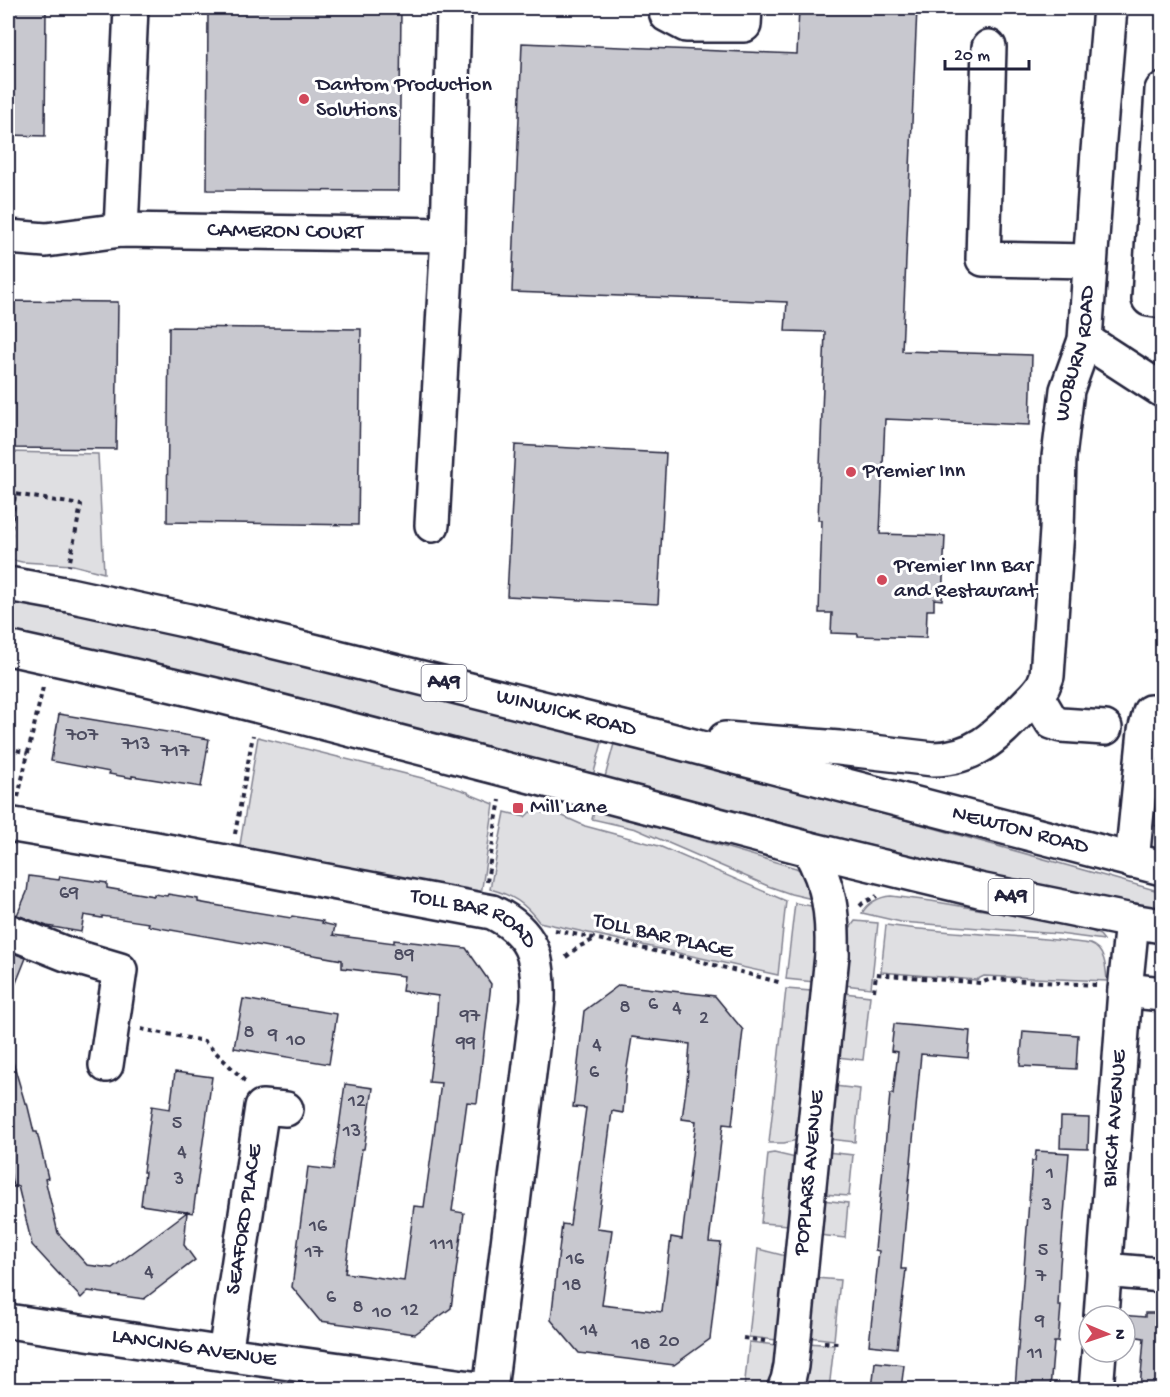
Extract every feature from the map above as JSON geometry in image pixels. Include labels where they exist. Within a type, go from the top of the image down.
[{"type":"main road","points":[[121,230],[131,8]]},
{"type":"main road","points":[[432,525],[448,235],[454,8]]},
{"type":"main road","points":[[665,8],[667,15],[686,25],[744,24],[745,8]]},
{"type":"main road","name":"WOBURN ROAD","points":[[1036,695],[1047,676],[1057,530],[1059,457],[1067,390],[1085,340],[1110,8]]},
{"type":"main road","points":[[989,47],[982,259],[1090,261]]},
{"type":"main road","points":[[1162,90],[1149,299],[1162,301]]},
{"type":"main road","name":"CAMERON COURT","points":[[8,237],[46,240],[121,230],[448,235]]},
{"type":"main road","points":[[1085,340],[1162,390]]},
{"type":"main road","name":"WINWICK ROAD","points":[[8,584],[211,626],[643,733],[877,795]]},
{"type":"main road","name":"A49","points":[[8,648],[251,704],[861,862],[979,890],[1147,924]]},
{"type":"main road","points":[[643,733],[947,759],[978,749],[988,742],[1036,695],[1052,722],[1061,725],[1105,728]]},
{"type":"main road","points":[[1147,865],[1145,731],[1150,712],[1162,713]]},
{"type":"main road","name":"NEWTON ROAD","points":[[877,795],[1147,865]]},
{"type":"main road","name":"TOLL BAR ROAD","points":[[10,824],[230,862],[492,912],[504,918],[524,937],[536,958],[538,1000],[488,1389]]},
{"type":"main road","name":"POPLARS AVENUE","points":[[784,1389],[791,1366],[832,955],[833,925],[827,888],[809,849]]},
{"type":"main road","name":"BIRCH AVENUE","points":[[1102,1304],[1125,990],[1147,924]]},
{"type":"main road","points":[[8,931],[66,954],[120,970],[106,1065]]},
{"type":"main road","points":[[1125,990],[1162,994]]},
{"type":"main road","name":"SEAFORD PLACE","points":[[225,1354],[274,1108]]},
{"type":"main road","points":[[1104,1270],[1162,1275]]},
{"type":"main road","name":"LANCING AVENUE","points":[[8,1321],[225,1354],[488,1389]]},
{"type":"main road","points":[[1096,1389],[1097,1364]]},
{"type":"path","points":[[8,559],[15,495],[81,506],[68,570]]},
{"type":"path","points":[[10,824],[44,684]]},
{"type":"path","points":[[230,862],[253,733],[246,724],[251,704]]},
{"type":"path","points":[[8,748],[28,753]]},
{"type":"path","points":[[482,910],[500,800]]},
{"type":"path","points":[[858,909],[863,903],[880,894]]},
{"type":"path","name":"TOLL BAR PLACE","points":[[547,928],[688,958],[782,983]]},
{"type":"path","points":[[874,991],[876,974],[981,983],[991,979],[1110,986],[1125,990]]},
{"type":"path","points":[[112,1024],[204,1041],[274,1108]]},
{"type":"shaded area","points":[[8,452],[98,454],[104,573],[73,565],[8,559]]},
{"type":"shaded area","points":[[8,600],[154,629],[603,739],[593,776],[8,633]]},
{"type":"shaded area","points":[[258,737],[434,781],[468,792],[494,804],[481,895],[239,851]]},
{"type":"shaded area","points":[[615,740],[1162,892],[1162,912],[952,866],[605,777]]},
{"type":"shaded area","points":[[1133,808],[1162,810],[1162,828],[1133,818]]},
{"type":"shaded area","points":[[595,809],[796,868],[804,872],[821,901],[768,886],[636,829],[592,819]]},
{"type":"shaded area","points":[[505,812],[525,817],[530,812],[556,813],[585,826],[659,846],[786,901],[778,975],[539,922],[517,901],[490,889]]},
{"type":"shaded area","points":[[891,896],[1082,927],[1100,935],[1104,940],[1059,934],[901,922],[862,913],[874,901]]},
{"type":"shaded area","points":[[795,903],[822,908],[814,982],[786,979]]},
{"type":"shaded area","points":[[855,921],[878,923],[871,988],[844,985],[850,928]]},
{"type":"shaded area","points":[[886,925],[1090,944],[1102,954],[1107,981],[984,976],[976,980],[881,972]]},
{"type":"shaded area","points":[[786,989],[811,991],[813,996],[798,1140],[769,1143]]},
{"type":"shaded area","points":[[844,993],[870,996],[863,1060],[837,1057]]},
{"type":"shaded area","points":[[834,1086],[860,1089],[855,1142],[829,1139]]},
{"type":"shaded area","points":[[827,1152],[853,1155],[849,1196],[823,1194]]},
{"type":"shaded area","points":[[774,1153],[796,1158],[789,1225],[761,1223],[768,1154]]},
{"type":"shaded area","points":[[822,1200],[848,1203],[845,1238],[819,1235]]},
{"type":"shaded area","points":[[758,1249],[786,1256],[777,1340],[749,1337]]},
{"type":"shaded area","points":[[815,1278],[840,1280],[834,1340],[808,1337]]},
{"type":"shaded area","points":[[749,1342],[777,1345],[776,1362],[767,1389],[744,1390]]},
{"type":"shaded area","points":[[808,1343],[834,1345],[829,1389],[801,1390]]},
{"type":"building","points":[[8,8],[46,8],[45,136],[8,135]]},
{"type":"building","name":"Dantom Production Solutions","points":[[208,8],[401,8],[399,191],[207,190]]},
{"type":"building","points":[[799,8],[917,8],[902,351],[1032,355],[1030,425],[885,419],[880,534],[945,536],[942,600],[934,599],[934,610],[927,610],[926,638],[831,633],[832,613],[819,613],[822,520],[818,520],[825,332],[785,331],[787,302],[512,292],[522,43],[797,54]]},
{"type":"building","points":[[8,301],[118,302],[116,449],[8,448]]},
{"type":"building","points":[[169,327],[361,329],[358,525],[167,522]]},
{"type":"building","points":[[515,445],[666,453],[658,604],[507,596]]},
{"type":"building","points":[[59,714],[209,739],[201,787],[132,776],[132,778],[51,761]]},
{"type":"building","points":[[29,876],[59,880],[60,876],[107,883],[107,888],[154,896],[154,894],[167,896],[168,894],[242,910],[323,921],[322,923],[335,926],[333,935],[394,943],[394,940],[466,948],[491,984],[477,1103],[467,1102],[452,1211],[464,1213],[451,1308],[415,1334],[320,1321],[292,1287],[308,1167],[333,1170],[345,1084],[373,1088],[345,1273],[404,1281],[414,1206],[424,1207],[441,1083],[429,1082],[438,996],[402,991],[404,976],[342,968],[342,960],[148,926],[149,923],[84,915],[81,932],[47,926],[17,915],[27,892]]},
{"type":"building","points":[[8,951],[26,958],[8,1003]]},
{"type":"building","points":[[619,985],[715,996],[743,1030],[732,1125],[723,1124],[709,1242],[721,1243],[710,1339],[674,1365],[579,1353],[551,1320],[562,1224],[570,1225],[586,1108],[573,1107],[584,1011]],"holes":[[[632,1037],[690,1044],[682,1119],[696,1121],[682,1239],[671,1237],[662,1312],[602,1305],[612,1230],[597,1228],[612,1111],[623,1113]]]},
{"type":"building","points":[[243,999],[337,1014],[329,1064],[234,1048]]},
{"type":"building","points":[[894,1024],[970,1031],[968,1058],[921,1054],[901,1269],[906,1269],[897,1348],[869,1345],[879,1251],[875,1250],[890,1094],[893,1094],[898,1052],[891,1051]]},
{"type":"building","points":[[1023,1031],[1078,1035],[1076,1069],[1020,1066]]},
{"type":"building","points":[[13,1062],[34,1132],[37,1132],[58,1233],[87,1265],[112,1268],[187,1212],[184,1245],[195,1260],[144,1299],[88,1291],[81,1298],[32,1245],[18,1186],[13,1187],[8,1161],[8,1063]]},
{"type":"building","points":[[175,1072],[212,1077],[193,1213],[141,1205],[152,1106],[170,1109]]},
{"type":"building","points":[[1061,1117],[1089,1118],[1088,1149],[1060,1148]]},
{"type":"building","points":[[1036,1151],[1069,1153],[1060,1265],[1058,1306],[1061,1306],[1058,1342],[1054,1342],[1050,1389],[1015,1389],[1032,1161],[1035,1161]]},
{"type":"building","points":[[1145,1313],[1162,1313],[1162,1389],[1140,1389],[1144,1338],[1137,1337],[1137,1316],[1145,1317]]},
{"type":"building","points":[[875,1362],[904,1365],[901,1389],[872,1389]]},
{"type":"place","name":"Dantom Production Solutions","points":[[304,99]]},
{"type":"place","name":"Premier Inn","points":[[851,472]]},
{"type":"place","name":"Premier Inn Bar and Restaurant","points":[[882,580]]},
{"type":"place","name":"Mill Lane","points":[[518,808]]}]
